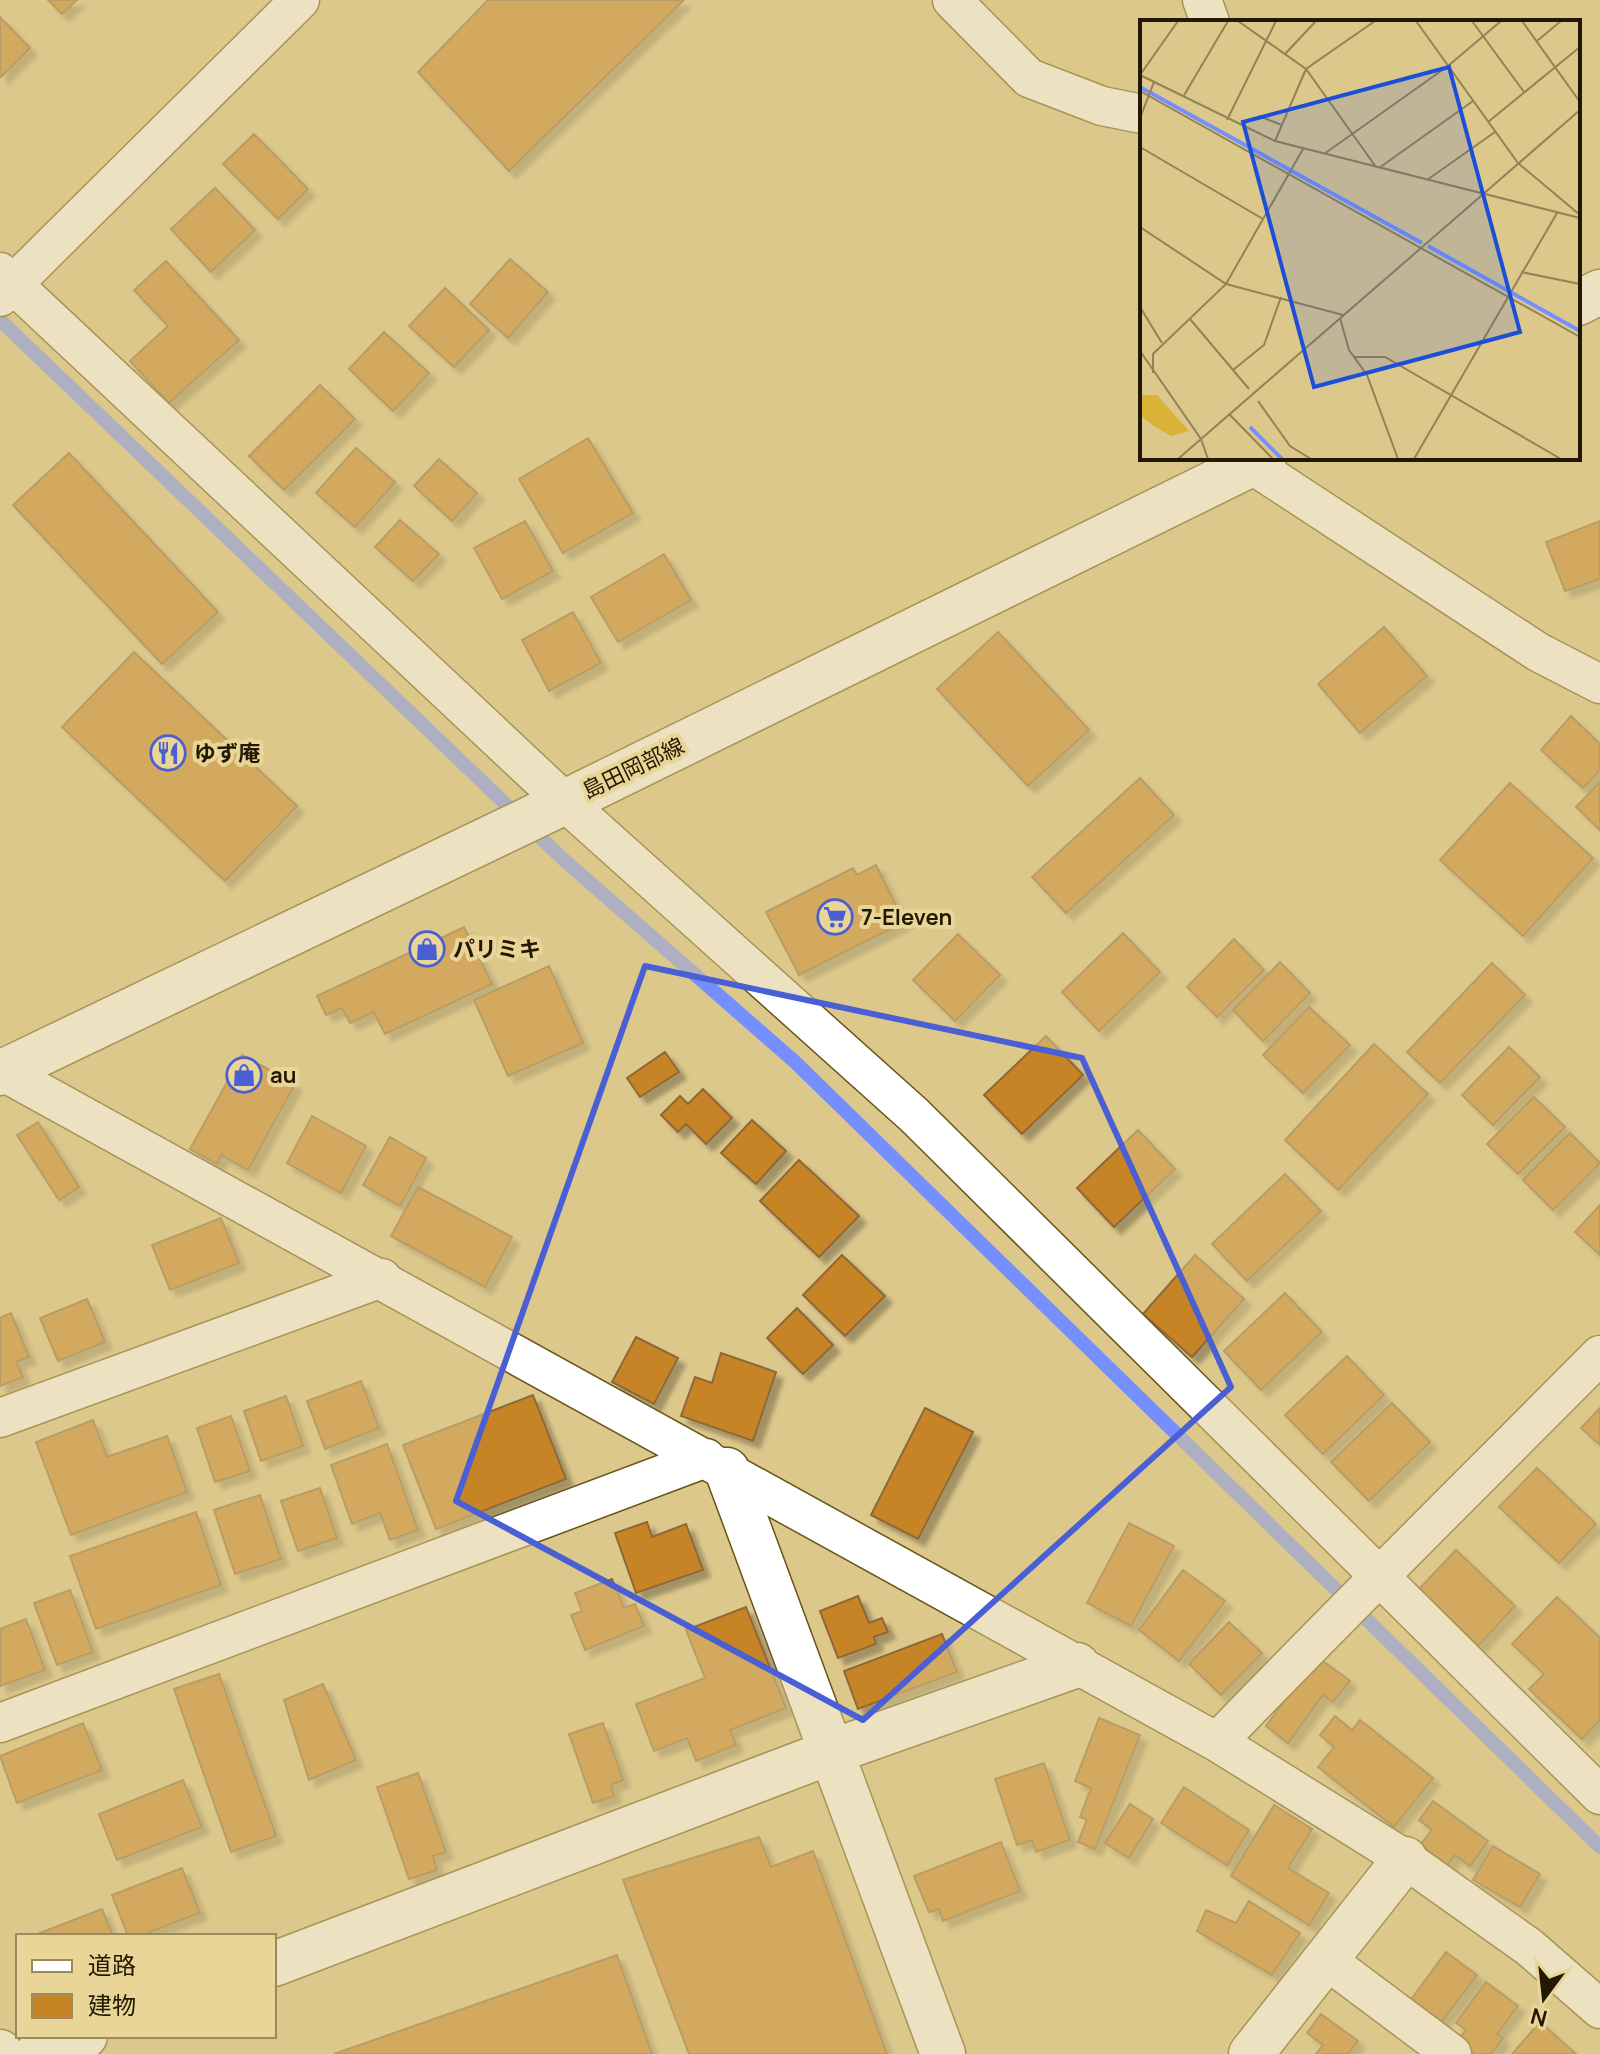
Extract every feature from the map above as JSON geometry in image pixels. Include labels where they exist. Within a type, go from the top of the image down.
[{"type":"street","points":[[300,0],[4,284],[565,802],[914,1115],[1600,1795]]},
{"type":"street","points":[[952,0],[1029,78],[1102,106],[1140,114]]},
{"type":"street","points":[[1202,0],[1209,20]]},
{"type":"street","points":[[1580,302],[1600,292]]},
{"type":"street","points":[[1257,461],[1538,652],[1600,684]]},
{"type":"street","name":"島田岡部線","points":[[1,1072],[565,802],[1257,461]]},
{"type":"street","points":[[1,1072],[382,1278],[1217,1742],[1405,1859],[1529,1947],[1600,2009]]},
{"type":"street","points":[[0,1418],[382,1278]]},
{"type":"street","points":[[1217,1742],[1329,1625],[1380,1578],[1600,1355]]},
{"type":"street","points":[[0,1723],[716,1464]]},
{"type":"street","points":[[716,1464],[831,1752],[943,2054]]},
{"type":"street","points":[[276,1963],[831,1752],[1077,1665]]},
{"type":"street","points":[[1251,2054],[1405,1859]]},
{"type":"street","points":[[1325,1959],[1452,2054]]},
{"type":"street","points":[[37,2054],[80,2038]]},
{"type":"highlighted area","points":[[645,966],[1082,1058],[1231,1387],[863,1720],[456,1501]]},
{"type":"building","points":[[48,0],[77,0],[62,14]]},
{"type":"building","points":[[488,0],[684,0],[509,171],[418,72]]},
{"type":"building","points":[[0,17],[30,48],[1,77],[0,75]]},
{"type":"building","points":[[254,134],[308,189],[278,219],[223,164]]},
{"type":"building","points":[[215,188],[255,230],[211,272],[171,229]]},
{"type":"building","points":[[510,259],[548,292],[508,338],[470,304]]},
{"type":"building","points":[[166,261],[239,340],[169,403],[130,361],[168,326],[134,290]]},
{"type":"building","points":[[445,288],[489,330],[454,367],[409,326]]},
{"type":"building","points":[[384,332],[429,373],[393,411],[349,369]]},
{"type":"building","points":[[320,385],[355,419],[284,490],[249,456]]},
{"type":"building","points":[[588,438],[633,513],[563,553],[519,479]]},
{"type":"building","points":[[356,448],[395,482],[355,527],[316,493]]},
{"type":"building","points":[[69,453],[218,612],[162,664],[13,505]]},
{"type":"building","points":[[439,459],[477,493],[452,521],[414,486]]},
{"type":"building","points":[[400,520],[439,554],[413,581],[375,547]]},
{"type":"building","points":[[525,521],[553,571],[502,599],[474,548]]},
{"type":"building","points":[[1600,521],[1600,579],[1565,591],[1546,542]]},
{"type":"building","points":[[664,554],[691,600],[618,642],[591,597]]},
{"type":"building","points":[[573,612],[601,663],[549,691],[522,640]]},
{"type":"building","points":[[1384,627],[1427,676],[1360,733],[1318,684]]},
{"type":"building","points":[[998,632],[1089,730],[1028,786],[937,689]]},
{"type":"building","points":[[134,652],[297,806],[225,881],[62,727]]},
{"type":"building","points":[[1571,716],[1600,744],[1600,770],[1583,788],[1541,750]]},
{"type":"building","points":[[1140,778],[1174,815],[1066,913],[1032,877]]},
{"type":"building","points":[[1600,782],[1600,830],[1576,807]]},
{"type":"building","points":[[1510,783],[1593,858],[1523,936],[1440,860]]},
{"type":"building","points":[[876,865],[904,922],[799,975],[766,912],[853,868],[857,875]]},
{"type":"building","points":[[464,927],[492,984],[385,1034],[374,1012],[350,1023],[342,1008],[326,1015],[317,996]]},
{"type":"building","points":[[1123,933],[1160,972],[1099,1031],[1062,992]]},
{"type":"building","points":[[958,934],[1000,975],[955,1021],[913,980]]},
{"type":"building","points":[[1234,939],[1264,970],[1217,1017],[1187,987]]},
{"type":"building","points":[[1280,962],[1310,993],[1263,1041],[1233,1010]]},
{"type":"building","points":[[1492,963],[1525,995],[1440,1083],[1407,1052]]},
{"type":"building","points":[[549,966],[583,1043],[508,1076],[474,1000]]},
{"type":"building","points":[[1309,1007],[1350,1045],[1303,1093],[1263,1055]]},
{"type":"building","points":[[1046,1036],[1083,1075],[1022,1134],[984,1095]]},
{"type":"building","points":[[1374,1044],[1428,1094],[1338,1190],[1285,1140]]},
{"type":"building","points":[[1509,1047],[1540,1077],[1493,1125],[1462,1095]]},
{"type":"building","points":[[665,1052],[679,1072],[640,1097],[627,1078]]},
{"type":"building","points":[[242,1055],[295,1084],[248,1170],[221,1155],[217,1164],[190,1149]]},
{"type":"building","points":[[703,1089],[732,1118],[706,1144],[686,1124],[678,1132],[661,1115],[680,1096],[688,1104]]},
{"type":"building","points":[[1534,1097],[1565,1127],[1518,1174],[1487,1144]]},
{"type":"building","points":[[312,1116],[366,1146],[341,1193],[287,1163]]},
{"type":"building","points":[[752,1120],[786,1151],[756,1184],[721,1153]]},
{"type":"building","points":[[38,1122],[79,1187],[59,1200],[17,1135]]},
{"type":"building","points":[[1138,1130],[1175,1169],[1114,1227],[1077,1188]]},
{"type":"building","points":[[1570,1133],[1600,1163],[1553,1210],[1523,1180]]},
{"type":"building","points":[[390,1137],[426,1158],[400,1206],[363,1185]]},
{"type":"building","points":[[799,1160],[859,1216],[819,1257],[760,1201]]},
{"type":"building","points":[[1285,1174],[1321,1211],[1247,1281],[1212,1244]]},
{"type":"building","points":[[418,1187],[512,1237],[485,1287],[391,1236]]},
{"type":"building","points":[[1600,1205],[1600,1255],[1575,1232]]},
{"type":"building","points":[[221,1218],[239,1263],[170,1290],[152,1245]]},
{"type":"building","points":[[842,1255],[885,1296],[845,1336],[803,1295]]},
{"type":"building","points":[[1195,1255],[1244,1299],[1192,1357],[1143,1314]]},
{"type":"building","points":[[1285,1293],[1322,1332],[1261,1390],[1224,1351]]},
{"type":"building","points":[[87,1299],[105,1342],[58,1361],[40,1318]]},
{"type":"building","points":[[797,1308],[833,1345],[803,1374],[767,1338]]},
{"type":"building","points":[[11,1313],[29,1357],[16,1362],[23,1377],[0,1386],[0,1318]]},
{"type":"building","points":[[636,1337],[678,1358],[654,1404],[612,1382]]},
{"type":"building","points":[[721,1353],[776,1372],[753,1441],[681,1416],[695,1377],[712,1383]]},
{"type":"building","points":[[1347,1356],[1384,1395],[1323,1454],[1285,1415]]},
{"type":"building","points":[[361,1381],[379,1428],[325,1449],[307,1401]]},
{"type":"building","points":[[533,1395],[566,1479],[436,1529],[403,1445]]},
{"type":"building","points":[[286,1396],[303,1446],[261,1461],[244,1411]]},
{"type":"building","points":[[1392,1403],[1430,1442],[1369,1501],[1331,1462]]},
{"type":"building","points":[[925,1408],[973,1432],[918,1539],[871,1515]]},
{"type":"building","points":[[1600,1408],[1600,1445],[1581,1428]]},
{"type":"building","points":[[231,1416],[250,1471],[215,1482],[197,1428]]},
{"type":"building","points":[[93,1420],[107,1457],[167,1436],[187,1492],[71,1535],[36,1442]]},
{"type":"building","points":[[387,1444],[418,1530],[390,1540],[380,1513],[352,1524],[331,1465]]},
{"type":"building","points":[[1537,1468],[1596,1524],[1559,1563],[1499,1507]]},
{"type":"building","points":[[320,1488],[337,1538],[298,1551],[281,1501]]},
{"type":"building","points":[[260,1495],[281,1559],[235,1574],[214,1510]]},
{"type":"building","points":[[196,1512],[221,1585],[96,1629],[70,1556]]},
{"type":"building","points":[[647,1522],[652,1537],[686,1524],[703,1570],[636,1593],[615,1533]]},
{"type":"building","points":[[1129,1523],[1174,1546],[1131,1626],[1087,1603]]},
{"type":"building","points":[[1456,1550],[1515,1606],[1478,1646],[1419,1589]]},
{"type":"building","points":[[1183,1570],[1225,1601],[1179,1661],[1139,1630]]},
{"type":"building","points":[[612,1579],[624,1608],[635,1604],[644,1626],[585,1650],[571,1615],[582,1611],[575,1593]]},
{"type":"building","points":[[70,1590],[93,1652],[57,1665],[34,1603]]},
{"type":"building","points":[[858,1596],[869,1623],[882,1618],[888,1632],[874,1637],[876,1644],[838,1658],[820,1611]]},
{"type":"building","points":[[1557,1597],[1600,1638],[1600,1720],[1582,1739],[1529,1689],[1544,1674],[1512,1644]]},
{"type":"building","points":[[746,1607],[786,1708],[730,1730],[736,1745],[696,1761],[687,1738],[654,1751],[636,1704],[705,1678],[686,1630]]},
{"type":"building","points":[[26,1619],[45,1670],[0,1686],[0,1629]]},
{"type":"building","points":[[1229,1622],[1262,1653],[1221,1695],[1189,1664]]},
{"type":"building","points":[[942,1634],[957,1672],[858,1709],[844,1671]]},
{"type":"building","points":[[1312,1653],[1350,1681],[1333,1702],[1323,1695],[1288,1743],[1266,1726],[1282,1704],[1277,1700]]},
{"type":"building","points":[[219,1674],[276,1836],[231,1852],[174,1689]]},
{"type":"building","points":[[323,1684],[356,1760],[309,1780],[284,1700]]},
{"type":"building","points":[[1335,1716],[1352,1730],[1360,1720],[1433,1778],[1394,1827],[1318,1767],[1334,1747],[1320,1735]]},
{"type":"building","points":[[1099,1718],[1140,1735],[1095,1849],[1078,1842],[1087,1820],[1080,1817],[1091,1788],[1075,1781]]},
{"type":"building","points":[[83,1723],[102,1770],[17,1803],[0,1756]]},
{"type":"building","points":[[603,1723],[623,1780],[611,1785],[614,1796],[593,1803],[569,1734]]},
{"type":"building","points":[[1044,1763],[1070,1840],[1036,1852],[1032,1840],[1017,1845],[995,1779]]},
{"type":"building","points":[[418,1773],[446,1852],[433,1856],[437,1870],[409,1879],[377,1787]]},
{"type":"building","points":[[183,1780],[202,1827],[117,1860],[99,1814]]},
{"type":"building","points":[[1184,1787],[1249,1830],[1227,1865],[1161,1823]]},
{"type":"building","points":[[1433,1801],[1488,1841],[1470,1866],[1455,1855],[1447,1865],[1420,1845],[1432,1830],[1419,1820]]},
{"type":"building","points":[[1130,1804],[1153,1819],[1129,1858],[1105,1843]]},
{"type":"building","points":[[1274,1805],[1312,1829],[1288,1868],[1329,1893],[1309,1925],[1231,1876]]},
{"type":"building","points":[[759,1837],[771,1867],[813,1851],[887,2054],[689,2054],[623,1880]]},
{"type":"building","points":[[1001,1842],[1020,1891],[943,1921],[939,1909],[929,1912],[914,1876]]},
{"type":"building","points":[[1493,1846],[1540,1874],[1520,1907],[1473,1880]]},
{"type":"building","points":[[182,1868],[200,1913],[144,1934],[127,1934],[112,1895]]},
{"type":"building","points":[[1249,1901],[1300,1933],[1272,1975],[1197,1931],[1206,1910],[1236,1923]]},
{"type":"building","points":[[102,1909],[112,1934],[37,1934]]},
{"type":"building","points":[[1446,1952],[1477,1975],[1439,2025],[1409,2002]]},
{"type":"building","points":[[617,1955],[652,2054],[334,2054]]},
{"type":"building","points":[[1486,1982],[1518,2006],[1497,2034],[1503,2038],[1491,2054],[1474,2054],[1457,2041],[1466,2030],[1456,2023]]},
{"type":"building","points":[[1321,2014],[1358,2041],[1348,2054],[1316,2054],[1323,2045],[1307,2033]]},
{"type":"building","points":[[1540,2022],[1576,2054],[1512,2054]]},
{"type":"waterway","points":[[0,320],[563,859],[795,1062],[1600,1847]]},
{"type":"place","name":"ゆず庵","points":[[168,753]]},
{"type":"place","name":"7-Eleven","points":[[835,917]]},
{"type":"place","name":"パリミキ","points":[[427,949]]},
{"type":"place","name":"au","points":[[244,1075]]}]
